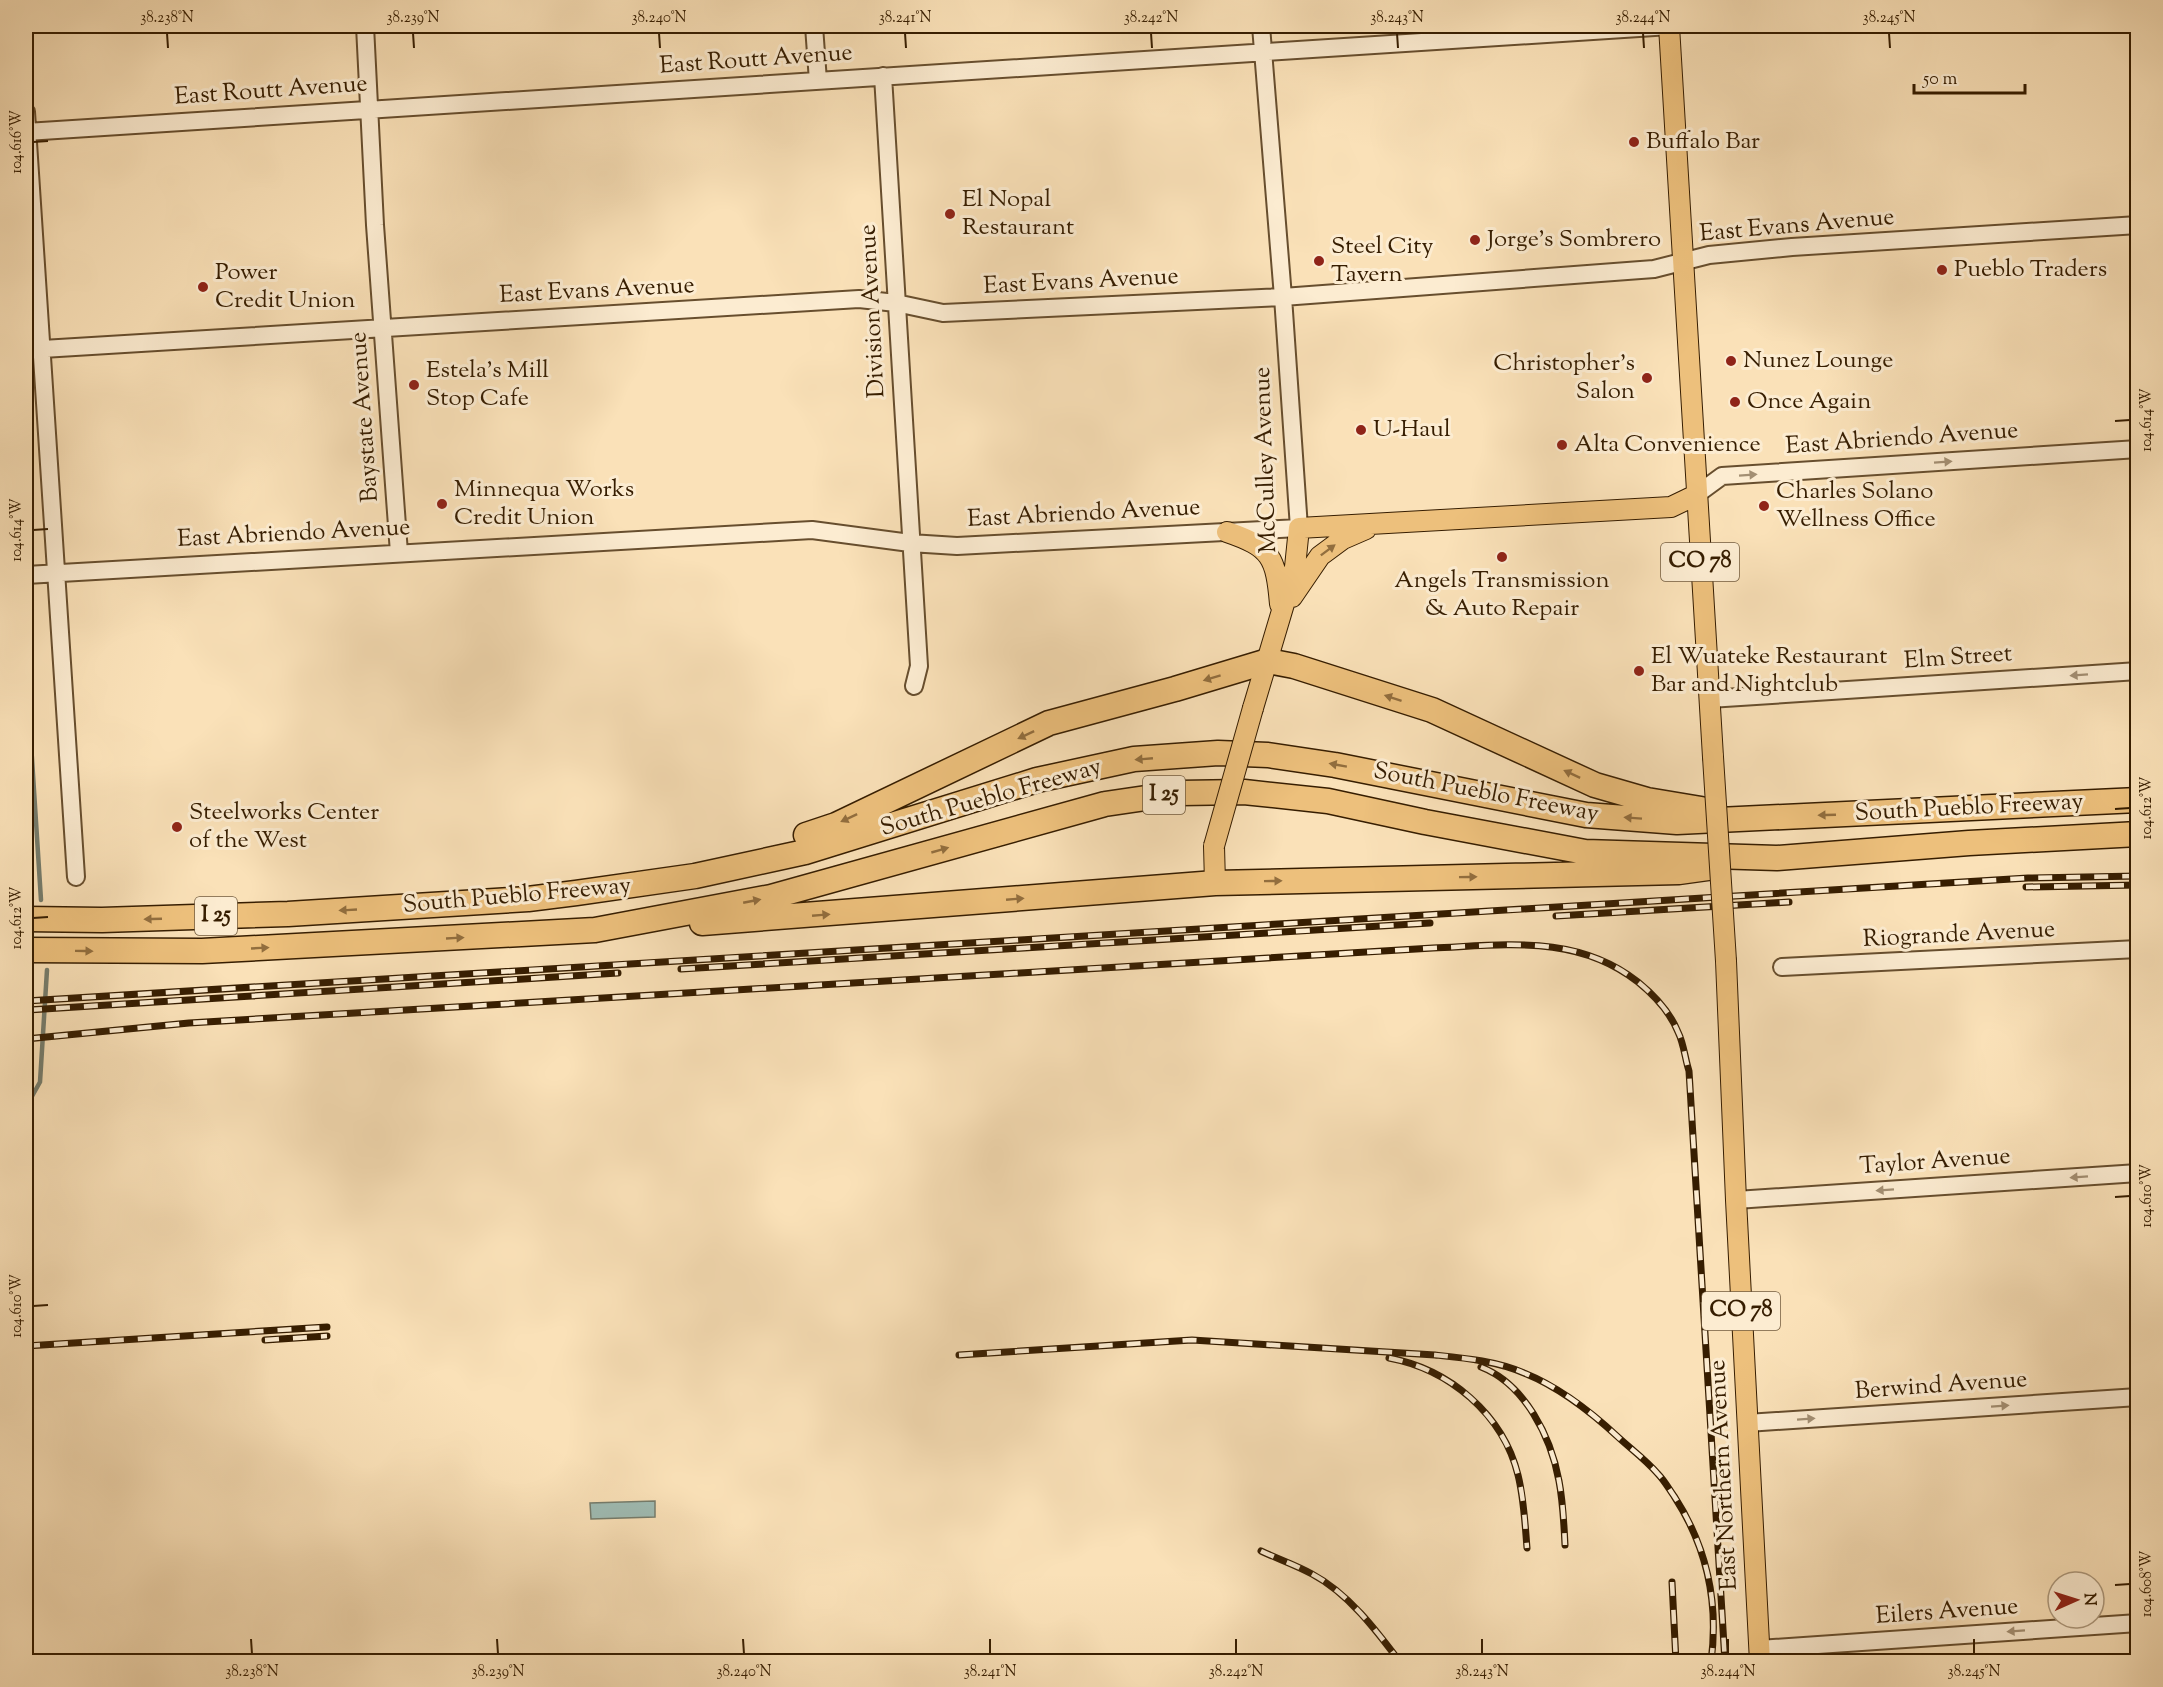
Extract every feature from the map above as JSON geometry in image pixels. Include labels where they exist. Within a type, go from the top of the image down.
[{"type":"highway","points":[[695,876],[836,825],[1049,723],[1175,689],[1268,660],[1294,666],[1432,710],[1595,785],[1647,800],[1690,808],[1793,816]]},
{"type":"highway","name":"South Pueblo Freeway","points":[[26,919],[178,918],[406,907],[537,898],[695,876],[805,852],[1037,780],[1134,759],[1218,753],[1268,755],[1335,765],[1586,815],[1677,822],[2138,800]]},
{"type":"highway","name":"South Pueblo Freeway","points":[[26,950],[202,951],[595,930],[771,897],[1105,804],[1180,793],[1244,792],[1328,801],[1585,852],[1777,858],[2138,834]]},
{"type":"highway","points":[[595,930],[775,919],[1215,882],[1678,872],[1777,858]]},
{"type":"main road","name":"CO 78","points":[[1669,26],[1709,699]]},
{"type":"main road","name":"East Abriendo Avenue","points":[[1299,528],[1671,507],[1696,495]]},
{"type":"main road","points":[[1281,614],[1320,556],[1343,538],[1380,524]]},
{"type":"main road","name":"McCulley Avenue","points":[[1215,882],[1214,846],[1295,567],[1299,528]]},
{"type":"main road","points":[[1227,532],[1253,541],[1271,557],[1279,582],[1281,614]]},
{"type":"main road","name":"East Northern Avenue","points":[[1709,699],[1726,961],[1759,1655]]},
{"type":"street","name":"Baystate Avenue","points":[[365,26],[399,553]]},
{"type":"street","points":[[814,26],[818,81]]},
{"type":"street","name":"McCulley Avenue","points":[[1261,26],[1299,528]]},
{"type":"street","name":"East Routt Avenue","points":[[26,132],[369,108],[1669,26]]},
{"type":"street","name":"Division Avenue","points":[[884,76],[919,666],[914,686]]},
{"type":"street","points":[[26,112],[33,349],[56,573],[76,877]]},
{"type":"street","name":"East Evans Avenue","points":[[33,349],[859,299],[896,303],[943,313],[1283,297],[1654,269],[1709,255],[1792,247],[2138,225]]},
{"type":"street","name":"East Abriendo Avenue","points":[[1696,495],[1722,476],[2138,449]]},
{"type":"street","name":"East Abriendo Avenue","points":[[30,575],[812,530],[910,543],[957,546],[1299,528]]},
{"type":"street","name":"Elm Street","points":[[1709,699],[2138,671]]},
{"type":"street","name":"Riogrande Avenue","points":[[1782,967],[2138,949]]},
{"type":"street","name":"Taylor Avenue","points":[[1736,1200],[2138,1173]]},
{"type":"street","name":"Berwind Avenue","points":[[1747,1423],[2138,1397]]},
{"type":"street","name":"Eilers Avenue","points":[[1759,1655],[2138,1623]]},
{"type":"water","points":[[655,1501],[655,1517],[591,1519],[590,1503]]},
{"type":"waterway","points":[[26,665],[41,900]]},
{"type":"waterway","points":[[26,1107],[40,1082],[47,970]]},
{"type":"railway","points":[[26,1001],[2028,878],[2138,876]]},
{"type":"railway","points":[[2026,887],[2138,885]]},
{"type":"railway","points":[[1556,916],[1789,902]]},
{"type":"railway","points":[[681,969],[1430,923]]},
{"type":"railway","points":[[26,1039],[189,1023],[1487,945],[1540,946],[1566,949],[1590,956],[1615,967],[1638,982],[1661,1004],[1675,1025],[1689,1071],[1725,1662]]},
{"type":"railway","points":[[28,1010],[618,973]]},
{"type":"railway","points":[[26,1346],[327,1327]]},
{"type":"railway","points":[[265,1340],[327,1336]]},
{"type":"railway","points":[[959,1355],[1192,1340],[1435,1355],[1492,1363],[1524,1373],[1574,1400],[1596,1418],[1649,1464],[1674,1496],[1695,1535],[1708,1576],[1713,1618],[1711,1662]]},
{"type":"railway","points":[[1389,1358],[1432,1372],[1452,1384],[1486,1414],[1500,1433],[1511,1453],[1518,1475],[1527,1548]]},
{"type":"railway","points":[[1481,1367],[1497,1375],[1511,1386],[1534,1414],[1542,1430],[1550,1447],[1559,1481],[1565,1545]]},
{"type":"railway","points":[[1261,1551],[1306,1571],[1338,1591],[1371,1625],[1400,1662]]},
{"type":"railway","points":[[1672,1582],[1676,1662]]},
{"type":"place","name":"Buffalo Bar","points":[[1634,142]]},
{"type":"place","name":"El Nopal Restaurant","points":[[950,214]]},
{"type":"place","name":"Jorge's Sombrero","points":[[1475,240]]},
{"type":"place","name":"Steel City Tavern","points":[[1319,261]]},
{"type":"place","name":"Pueblo Traders","points":[[1942,270]]},
{"type":"place","name":"Power Credit Union","points":[[203,287]]},
{"type":"place","name":"Nunez Lounge","points":[[1731,361]]},
{"type":"place","name":"Christopher's Salon","points":[[1647,378]]},
{"type":"place","name":"Estela's Mill Stop Cafe","points":[[414,385]]},
{"type":"place","name":"Once Again","points":[[1735,402]]},
{"type":"place","name":"U-Haul","points":[[1361,430]]},
{"type":"place","name":"Alta Convenience","points":[[1562,445]]},
{"type":"place","name":"Minnequa Works Credit Union","points":[[442,504]]},
{"type":"place","name":"Charles Solano Wellness Office","points":[[1764,506]]},
{"type":"place","name":"Angels Transmission & Auto Repair","points":[[1502,557]]},
{"type":"place","name":"El Wuateke Restaurant Bar and Nightclub","points":[[1639,671]]},
{"type":"place","name":"Steelworks Center of the West","points":[[177,827]]}]
